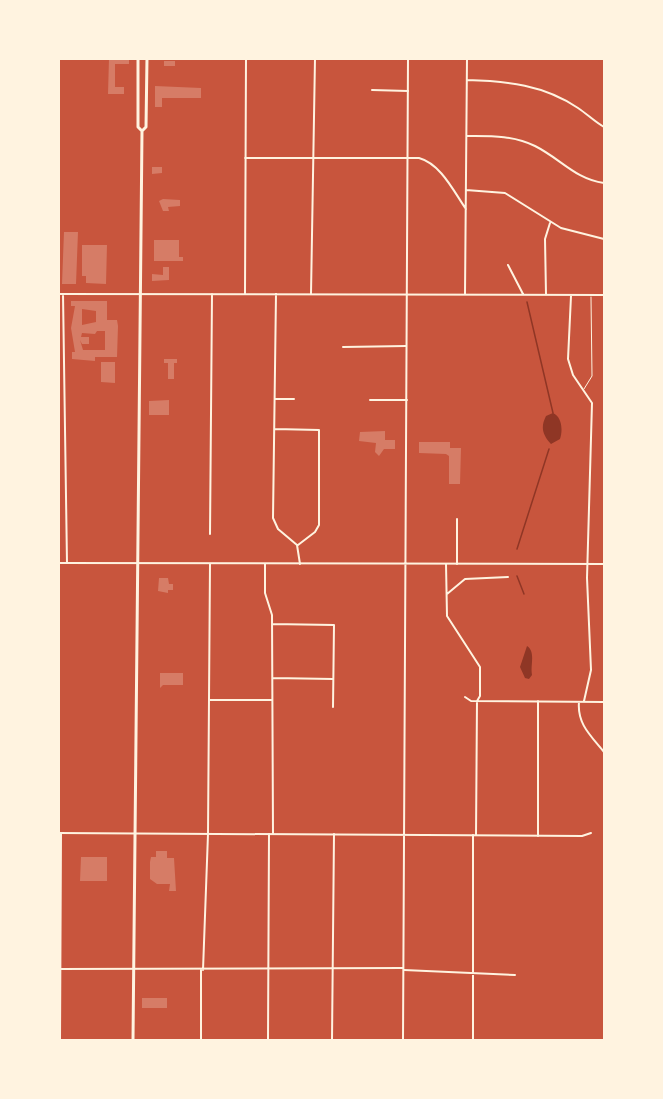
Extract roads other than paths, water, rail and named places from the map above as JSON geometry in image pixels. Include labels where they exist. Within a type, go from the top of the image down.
[{"type":"highway","points":[[138,58],[138,127],[142,131]]},
{"type":"highway","points":[[133,1041],[142,131],[146,127],[147,58]]},
{"type":"street","points":[[244,294],[246,58]]},
{"type":"street","points":[[311,294],[315,58]]},
{"type":"street","points":[[403,1041],[408,58]]},
{"type":"street","points":[[465,294],[467,58]]},
{"type":"street","points":[[467,81],[519,83],[538,88],[562,98],[604,127]]},
{"type":"street","points":[[372,90],[408,91]]},
{"type":"street","points":[[466,136],[494,136],[522,141],[549,155],[571,172],[604,183]]},
{"type":"street","points":[[246,158],[419,158],[432,164],[466,209]]},
{"type":"street","points":[[466,190],[505,193],[550,223],[573,233],[604,239]]},
{"type":"street","points":[[546,294],[545,239],[550,223]]},
{"type":"street","points":[[508,265],[523,294]]},
{"type":"street","points":[[58,294],[140,292],[604,295]]},
{"type":"street","points":[[210,534],[212,293]]},
{"type":"street","points":[[63,294],[67,563]]},
{"type":"street","points":[[276,294],[273,518],[278,529],[297,545],[300,564]]},
{"type":"street","points":[[571,295],[568,359],[573,375],[592,403],[588,564],[591,670],[584,702]]},
{"type":"street","points":[[343,346],[406,346]]},
{"type":"street","points":[[276,399],[294,399]]},
{"type":"street","points":[[370,400],[407,400]]},
{"type":"street","points":[[275,429],[319,430],[319,525],[315,532],[297,545]]},
{"type":"street","points":[[457,519],[457,564]]},
{"type":"street","points":[[58,563],[604,564]]},
{"type":"street","points":[[201,1041],[208,834],[210,564]]},
{"type":"street","points":[[266,564],[265,593],[273,615],[273,834]]},
{"type":"street","points":[[446,564],[449,622],[474,654],[480,667],[480,696],[477,701],[473,1041]]},
{"type":"street","points":[[447,594],[465,579],[508,577]]},
{"type":"street","points":[[272,624],[334,625],[333,706]]},
{"type":"street","points":[[272,678],[333,679]]},
{"type":"street","points":[[465,697],[477,701],[604,702]]},
{"type":"street","points":[[208,700],[272,700]]},
{"type":"street","points":[[538,702],[538,836]]},
{"type":"street","points":[[579,702],[578,711],[582,725],[604,752]]},
{"type":"street","points":[[60,1041],[60,833],[582,836],[591,833]]},
{"type":"street","points":[[268,1041],[269,834]]},
{"type":"street","points":[[332,1041],[334,834]]},
{"type":"street","points":[[59,969],[403,969],[515,975]]},
{"type":"lane","points":[[584,389],[592,376],[590,295]]},
{"type":"waterway","points":[[527,302],[553,413]]},
{"type":"waterway","points":[[517,549],[549,449]]},
{"type":"waterway","points":[[517,576],[524,594]]}]
